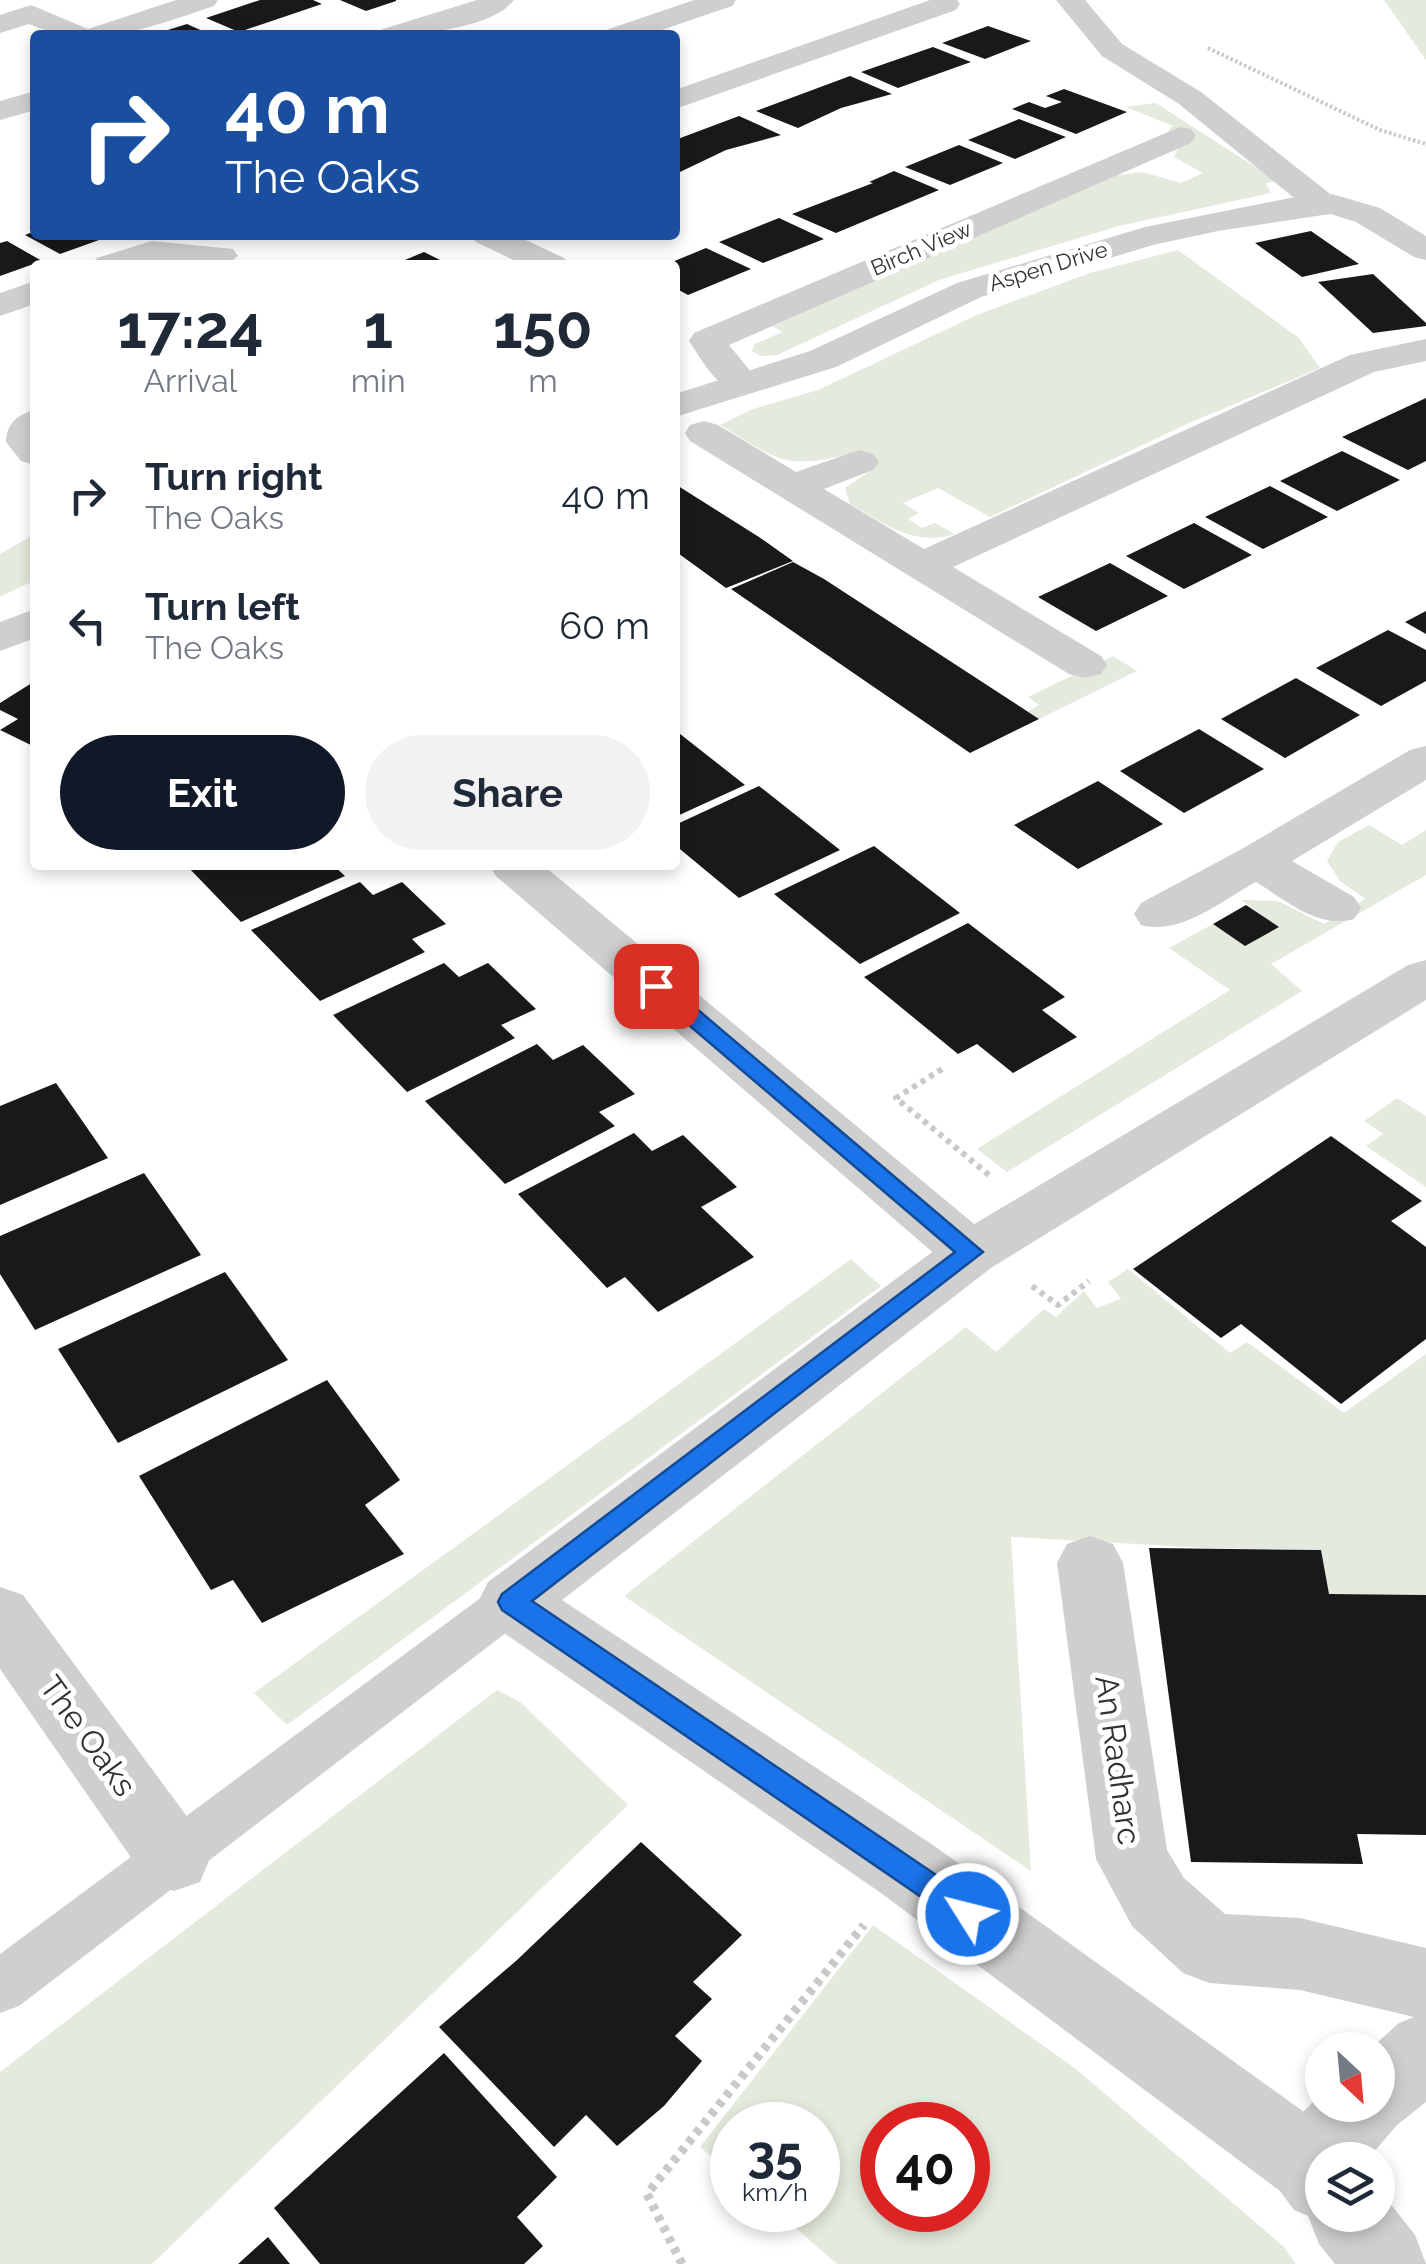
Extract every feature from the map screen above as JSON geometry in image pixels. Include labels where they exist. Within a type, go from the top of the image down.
[{"type":"street","points":[[113,30],[204,0]]},
{"type":"street","points":[[408,30],[500,0]]},
{"type":"street","points":[[635,30],[722,0]]},
{"type":"street","points":[[680,98],[932,8],[884,0]]},
{"type":"street","points":[[1070,0],[1112,50],[1190,98],[1322,204]]},
{"type":"street","points":[[0,24],[31,14],[67,30]]},
{"type":"street","points":[[0,111],[30,102]]},
{"type":"street","name":"Birch View","points":[[706,341],[1180,136]]},
{"type":"street","points":[[1135,155],[1178,172]]},
{"type":"street","name":"Aspen Drive","points":[[1085,665],[794,487],[686,415],[742,384],[823,359],[970,290],[1145,237],[1322,204],[1368,215],[1426,250]]},
{"type":"street","points":[[499,240],[541,260]]},
{"type":"street","points":[[123,260],[152,250],[225,252]]},
{"type":"street","points":[[0,304],[30,294]]},
{"type":"street","points":[[680,326],[706,341],[742,384]]},
{"type":"street","points":[[924,565],[1363,364],[1426,350]]},
{"type":"street","points":[[794,487],[859,462]]},
{"type":"street","points":[[0,638],[30,624]]},
{"type":"street","points":[[1159,914],[1257,861],[1426,760]]},
{"type":"street","points":[[1257,861],[1336,908]]},
{"type":"street","points":[[519,870],[971,1252]]},
{"type":"street","points":[[1305,2171],[907,1869],[511,1602],[971,1252],[1426,977]]},
{"type":"street","name":"An Radharc","points":[[1090,1563],[1132,1859],[1158,1902],[1209,1948],[1300,1954],[1426,1984]]},
{"type":"street","name":"The Oaks","points":[[0,1616],[174,1858]]},
{"type":"street","points":[[1395,2078],[1426,2050]]},
{"type":"street","points":[[1361,2232],[1386,2264]]},
{"type":"lane","points":[[0,1987],[511,1602]]},
{"type":"path","points":[[1199,44],[1380,130],[1426,144]]},
{"type":"path","points":[[942,1069],[896,1098],[1066,1242],[1020,1276],[1058,1305],[1088,1281]]},
{"type":"path","points":[[682,2264],[647,2194],[907,1869]]},
{"type":"shaded area","points":[[1384,0],[1426,0],[1426,60]]},
{"type":"shaded area","points":[[1156,103],[1269,176],[1275,182],[1266,183],[1271,193],[1119,226],[939,280],[777,355],[760,356],[752,351],[755,344],[782,332],[773,326],[1111,176],[1142,172],[1181,183],[1203,173],[1174,157],[1179,147],[1193,140],[1168,130],[1173,126],[1126,107]]},
{"type":"shaded area","points":[[1178,250],[1299,338],[1320,368],[1189,423],[990,517],[938,488],[903,503],[919,513],[908,519],[922,528],[935,523],[955,534],[926,538],[913,535],[850,504],[845,488],[873,469],[849,454],[794,461],[768,453],[720,425],[753,409],[818,390],[979,314],[1090,273]]},
{"type":"shaded area","points":[[30,537],[30,582],[0,597],[0,554]]},
{"type":"shaded area","points":[[1113,656],[1137,671],[1039,719],[1027,712],[1039,705],[1028,697]]},
{"type":"shaded area","points":[[1369,825],[1402,845],[1426,830],[1426,875],[1271,964],[1302,991],[1007,1172],[977,1149],[1230,990],[1169,948],[1213,924],[1245,946],[1278,927],[1241,900],[1278,901],[1324,924],[1365,899],[1340,881],[1327,861],[1338,842]]},
{"type":"shaded area","points":[[1397,1098],[1426,1116],[1426,1187],[1366,1146],[1383,1134],[1364,1121]]},
{"type":"shaded area","points":[[851,1259],[881,1286],[287,1725],[254,1693]]},
{"type":"shaded area","points":[[1128,1269],[1230,1353],[1247,1342],[1344,1413],[1426,1354],[1426,1595],[1329,1594],[1320,1550],[1011,1537],[1031,1871],[624,1596],[966,1327],[996,1352],[1044,1309],[1056,1317],[1084,1291],[1097,1308],[1121,1299],[1108,1282]]},
{"type":"shaded area","points":[[497,1690],[520,1702],[628,1805],[152,2264],[0,2264],[0,2072]]},
{"type":"shaded area","points":[[873,1925],[1076,2069],[1283,2246],[1296,2264],[837,2264],[800,2232],[840,2232],[840,2102],[735,2102]]},
{"type":"shaded area","points":[[710,2134],[710,2155],[700,2147]]},
{"type":"building","points":[[260,0],[313,0],[322,4],[245,30],[234,30],[206,18]]},
{"type":"building","points":[[340,0],[396,0],[396,1],[366,11]]},
{"type":"building","points":[[187,24],[200,30],[168,30]]},
{"type":"building","points":[[988,26],[1031,41],[985,59],[942,43]]},
{"type":"building","points":[[933,47],[971,62],[898,88],[861,72]]},
{"type":"building","points":[[850,76],[892,94],[841,108],[798,128],[756,111]]},
{"type":"building","points":[[1064,89],[1127,112],[1076,134],[1012,109],[1029,102],[1045,108],[1062,102],[1046,96]]},
{"type":"building","points":[[739,116],[781,135],[726,150],[680,172],[680,138]]},
{"type":"building","points":[[1019,119],[1066,137],[1015,159],[968,140]]},
{"type":"building","points":[[959,145],[1003,163],[950,185],[905,167]]},
{"type":"building","points":[[894,171],[939,190],[836,233],[792,214],[873,183],[869,182]]},
{"type":"building","points":[[779,218],[824,239],[763,263],[719,242]]},
{"type":"building","points":[[1311,231],[1359,264],[1302,277],[1255,243]]},
{"type":"building","points":[[34,240],[99,240],[60,254]]},
{"type":"building","points":[[7,241],[40,260],[30,260],[30,265],[0,276],[0,243]]},
{"type":"building","points":[[706,248],[751,269],[688,295],[680,291],[677,260]]},
{"type":"building","points":[[424,252],[440,260],[405,260]]},
{"type":"building","points":[[1373,274],[1426,326],[1373,333],[1318,282]]},
{"type":"building","points":[[1426,398],[1426,461],[1408,470],[1342,437]]},
{"type":"building","points":[[1342,451],[1400,480],[1337,511],[1280,481]]},
{"type":"building","points":[[1270,486],[1328,517],[1263,549],[1205,517]]},
{"type":"building","points":[[680,487],[793,561],[726,588],[680,555]]},
{"type":"building","points":[[1194,523],[1252,555],[1184,589],[1126,556]]},
{"type":"building","points":[[793,562],[1039,719],[970,753],[731,589]]},
{"type":"building","points":[[1110,563],[1168,596],[1096,631],[1038,597]]},
{"type":"building","points":[[1426,611],[1426,634],[1405,622]]},
{"type":"building","points":[[1388,630],[1426,650],[1426,681],[1381,706],[1316,668]]},
{"type":"building","points":[[1296,678],[1360,715],[1285,758],[1221,719]]},
{"type":"building","points":[[30,684],[30,745],[0,730],[18,719],[0,710],[0,703]]},
{"type":"building","points":[[1199,729],[1264,769],[1184,813],[1120,771]]},
{"type":"building","points":[[680,734],[745,785],[680,815]]},
{"type":"building","points":[[1098,781],[1163,824],[1078,869],[1014,825]]},
{"type":"building","points":[[759,786],[840,850],[739,898],[680,849],[680,823]]},
{"type":"building","points":[[874,846],[960,913],[860,964],[774,894]]},
{"type":"building","points":[[191,870],[338,870],[345,876],[241,922]]},
{"type":"building","points":[[360,882],[373,895],[402,882],[446,924],[412,939],[425,952],[320,1001],[251,930]]},
{"type":"building","points":[[1246,905],[1279,927],[1245,946],[1213,924]]},
{"type":"building","points":[[968,923],[1065,997],[1042,1010],[1077,1037],[1013,1073],[977,1044],[958,1054],[864,977]]},
{"type":"building","points":[[444,963],[459,977],[488,963],[536,1009],[501,1025],[515,1038],[407,1092],[333,1015]]},
{"type":"building","points":[[537,1044],[553,1060],[583,1045],[635,1094],[599,1112],[615,1126],[505,1184],[425,1101]]},
{"type":"building","points":[[56,1083],[108,1158],[0,1205],[0,1106]]},
{"type":"building","points":[[634,1133],[652,1151],[683,1135],[737,1187],[701,1207],[754,1257],[658,1312],[625,1277],[607,1288],[518,1194]]},
{"type":"building","points":[[1331,1136],[1422,1201],[1391,1221],[1426,1247],[1426,1339],[1341,1404],[1241,1324],[1221,1338],[1133,1269]]},
{"type":"building","points":[[144,1173],[201,1255],[35,1330],[0,1274],[0,1236]]},
{"type":"building","points":[[225,1272],[288,1360],[118,1443],[58,1349]]},
{"type":"building","points":[[327,1380],[400,1480],[365,1505],[404,1554],[262,1623],[233,1580],[211,1590],[139,1476]]},
{"type":"building","points":[[1149,1548],[1321,1550],[1329,1594],[1426,1595],[1426,1835],[1357,1834],[1363,1864],[1191,1862]]},
{"type":"building","points":[[641,1842],[742,1935],[693,1982],[712,1999],[675,2036],[702,2061],[664,2106],[617,2146],[586,2115],[554,2147],[439,2027],[517,1960]]},
{"type":"building","points":[[444,2053],[557,2177],[517,2217],[543,2246],[524,2264],[320,2264],[274,2208]]},
{"type":"building","points":[[268,2237],[290,2264],[238,2264]]},
{"type":"route","points":[[656,986],[971,1252],[511,1602],[968,1914]]}]
